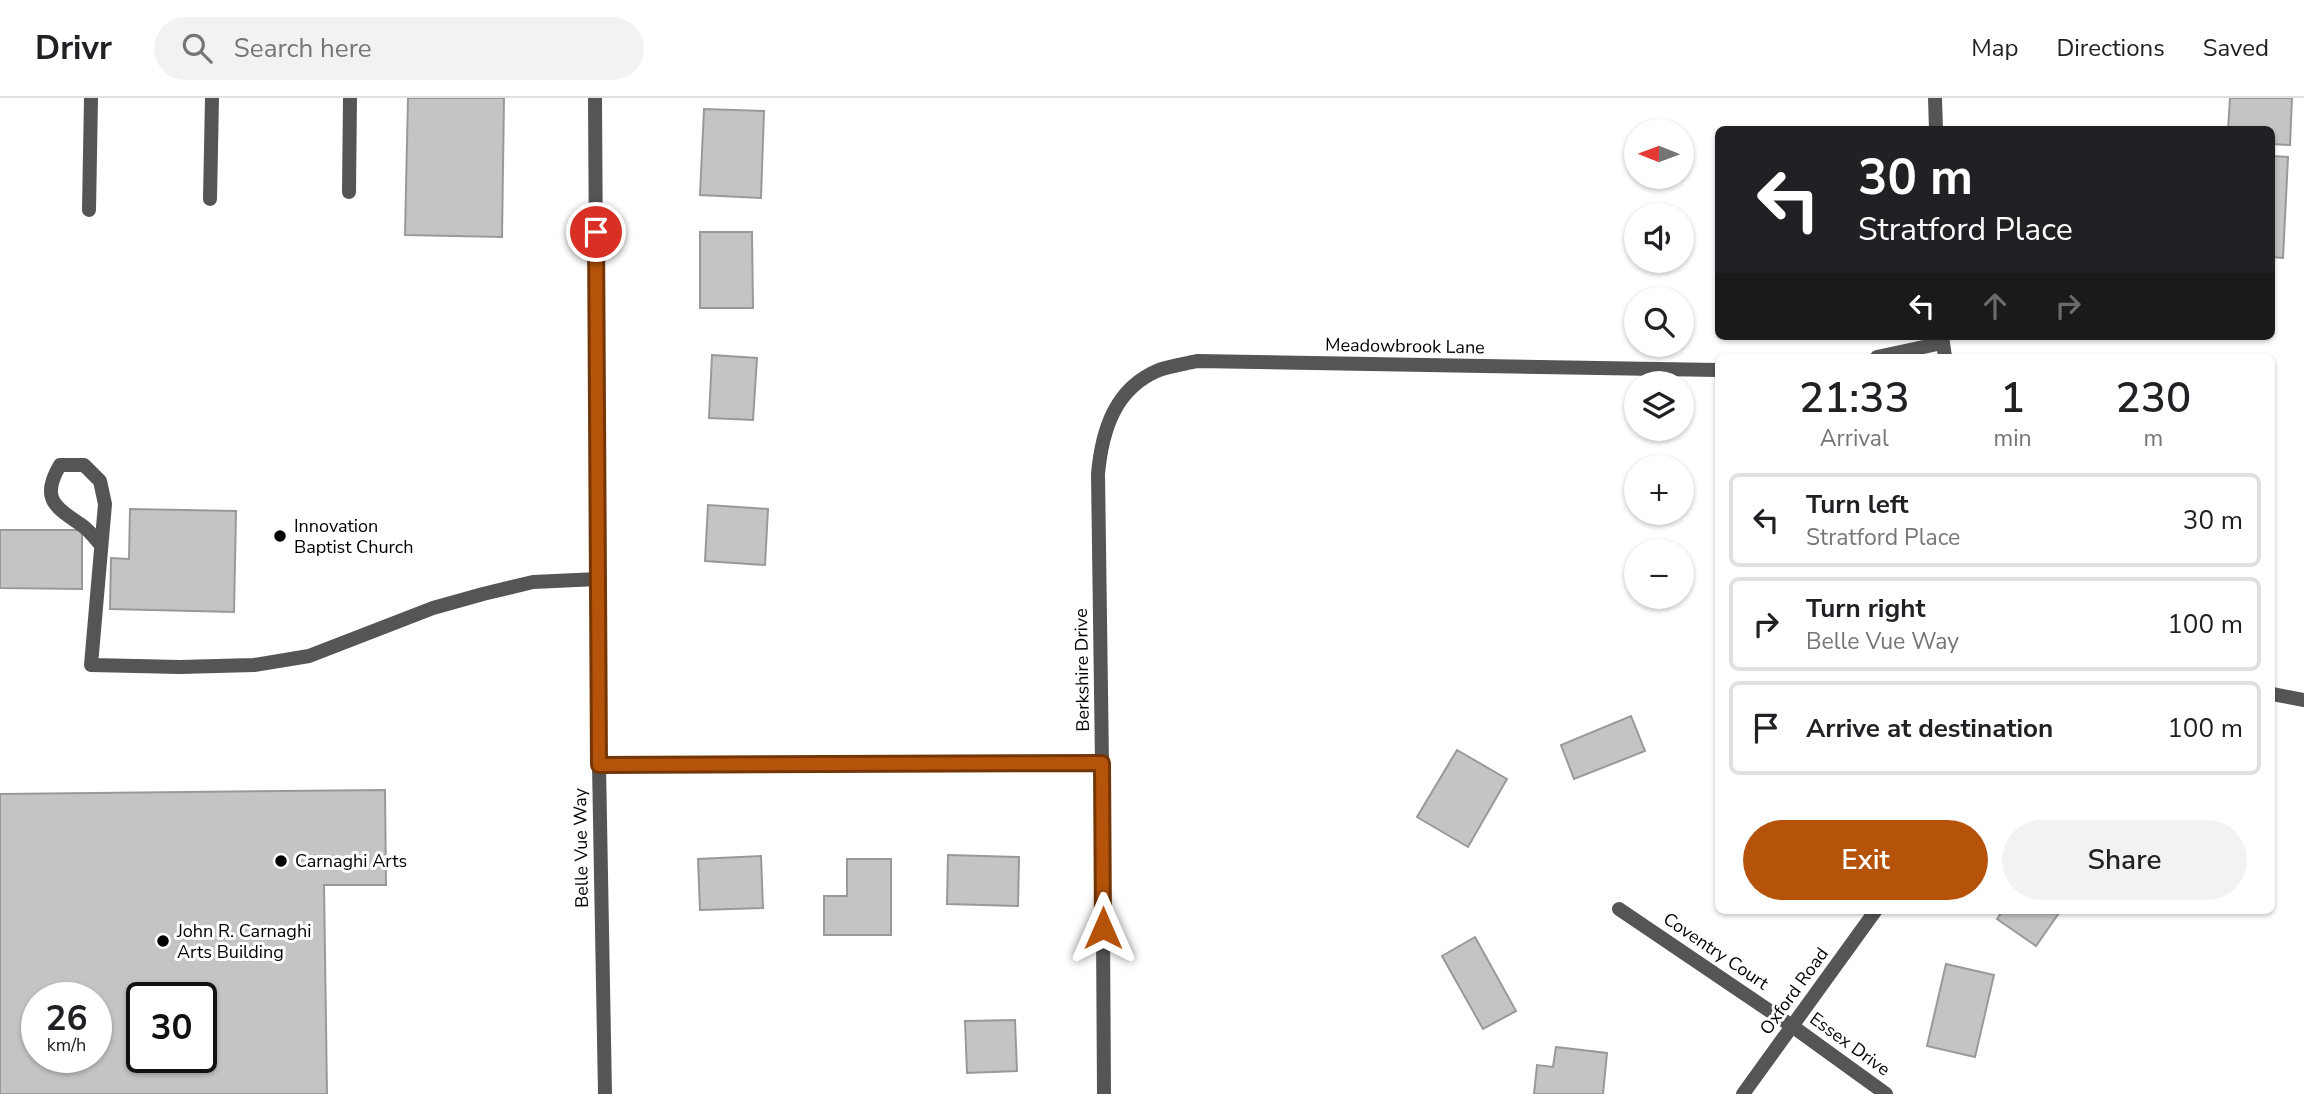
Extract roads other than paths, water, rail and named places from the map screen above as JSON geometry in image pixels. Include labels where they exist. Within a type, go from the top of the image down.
[{"type":"street","points":[[89,210],[91,98]]},
{"type":"street","points":[[210,199],[212,98]]},
{"type":"street","points":[[349,192],[351,98]]},
{"type":"street","name":"Belle Vue Way","points":[[595,98],[599,765],[605,1094]]},
{"type":"street","points":[[1935,98],[1936,126]]},
{"type":"street","points":[[1894,354],[1943,345]]},
{"type":"street","name":"Meadowbrook Lane","points":[[1112,416],[1128,388],[1159,370],[1197,361],[1715,370]]},
{"type":"street","name":"Berkshire Drive","points":[[1104,1094],[1098,474],[1101,445],[1112,416]]},
{"type":"street","points":[[100,544],[82,525],[66,516],[52,501],[51,481],[60,465],[84,464],[100,481],[105,504],[91,665],[254,665],[309,656],[433,608],[483,594],[533,582],[598,579]]},
{"type":"street","points":[[2275,695],[2304,700]]},
{"type":"street","points":[[599,765],[1102,763]]},
{"type":"street","name":"Coventry Court","points":[[1619,909],[1792,1026]]},
{"type":"street","name":"Oxford Road","points":[[1743,1094],[1873,914]]},
{"type":"street","name":"Essex Drive","points":[[1792,1026],[1886,1094]]},
{"type":"place","name":"Innovation Baptist Church","points":[[280,536]]},
{"type":"place","name":"Carnaghi Arts","points":[[281,861]]},
{"type":"place","name":"John R. Carnaghi Arts Building","points":[[163,941]]}]
